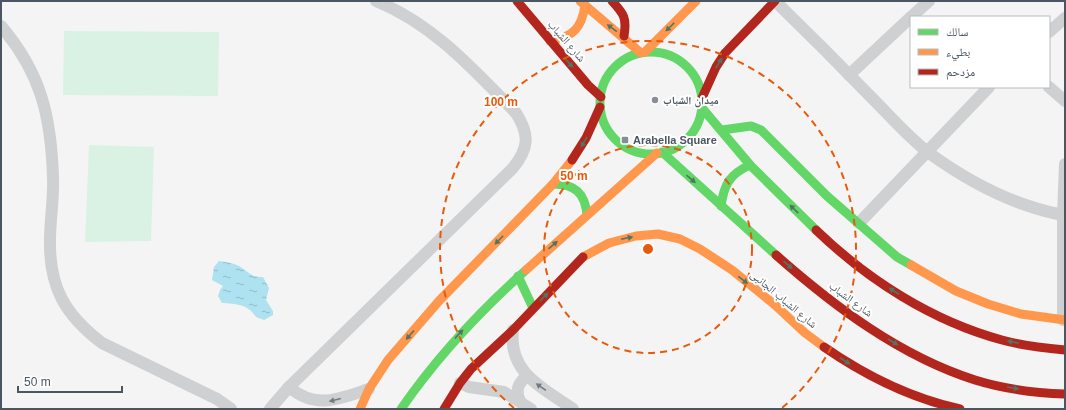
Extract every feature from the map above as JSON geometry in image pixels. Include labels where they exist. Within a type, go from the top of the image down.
[{"type":"main road","name":"شارع الشباب","points":[[517,1],[588,85],[601,97]]},
{"type":"main road","points":[[612,1],[624,13],[626,22],[624,36]]},
{"type":"main road","points":[[643,53],[696,1]]},
{"type":"main road","points":[[702,98],[716,67],[725,53],[775,1]]},
{"type":"main road","points":[[550,41],[562,40],[572,34],[579,27],[584,16],[583,3]]},
{"type":"main road","points":[[583,3],[601,20],[624,36],[643,53]]},
{"type":"main road","points":[[360,409],[369,389],[388,360],[439,301],[554,184],[570,164],[595,122],[600,107],[603,86],[614,68],[622,61],[643,53],[661,53],[672,56],[681,61],[696,77],[702,98],[702,108],[698,123],[689,137],[681,144],[659,153],[500,292],[446,348],[422,378],[401,409]]},
{"type":"main road","points":[[600,107],[608,129],[624,146],[634,151],[659,153]]},
{"type":"main road","points":[[702,108],[750,165],[771,187],[840,252],[911,303],[945,320],[987,336],[1034,347],[1065,350]]},
{"type":"main road","points":[[722,130],[751,126],[761,130],[827,196],[897,257],[956,291],[988,304],[1021,314],[1064,320]]},
{"type":"main road","name":"شارع الشباب","points":[[659,153],[805,280],[856,318],[896,344],[948,370],[976,380],[1028,391],[1065,394]]},
{"type":"main road","points":[[721,206],[722,195],[732,176],[740,169],[750,165]]},
{"type":"main road","points":[[554,184],[561,183],[569,185],[581,193],[587,207],[587,215]]},
{"type":"main road","name":"شارع الشباب الجانبى","points":[[444,409],[460,382],[471,369],[513,330],[581,258],[590,251],[613,241],[646,234],[663,234],[680,238],[719,262],[771,302],[815,341],[861,371],[901,391],[939,405],[960,409]]},
{"type":"main road","points":[[518,276],[533,308]]},
{"type":"street","points":[[270,409],[288,387],[512,169],[520,159],[525,147],[526,134],[516,113],[452,49],[421,24],[401,12],[376,1]]},
{"type":"street","points":[[775,1],[928,152],[988,190],[1046,212],[1063,215]]},
{"type":"street","points":[[912,16],[929,1]]},
{"type":"street","points":[[849,74],[910,18]]},
{"type":"street","points":[[1050,31],[1065,18]]},
{"type":"street","points":[[1,26],[14,41],[25,58],[40,89],[47,115],[52,148],[53,178],[50,263],[54,280],[68,309],[89,333],[102,343],[217,399],[231,409]]},
{"type":"street","points":[[858,223],[988,88]]},
{"type":"street","points":[[1050,88],[1065,101]]},
{"type":"street","points":[[1064,320],[1063,215],[1065,164]]},
{"type":"street","points":[[513,330],[512,339],[515,357],[527,376],[573,409]]},
{"type":"street","points":[[520,401],[518,397],[518,387],[527,376]]},
{"type":"street","points":[[460,382],[469,387],[504,392],[531,409]]},
{"type":"street","points":[[288,387],[301,397],[308,400],[323,402],[338,400],[369,389]]},
{"type":"green space","points":[[64,31],[219,32],[218,96],[63,95]]},
{"type":"green space","points":[[89,145],[154,147],[151,241],[85,242]]},
{"type":"water","points":[[219,261],[234,264],[252,275],[263,277],[269,288],[266,300],[273,311],[273,315],[264,320],[256,317],[249,309],[245,307],[237,304],[222,303],[218,296],[223,286],[212,280],[214,267]]},
{"type":"traffic: fast","points":[[651,52],[670,56],[687,67],[698,84],[702,103],[698,122],[687,139],[670,150],[651,154],[632,150],[615,139],[604,122],[600,103],[604,84],[615,67],[632,56],[651,52]]},
{"type":"traffic: fast","points":[[702,108],[751,166],[816,230]]},
{"type":"traffic: fast","points":[[722,130],[751,126],[761,130],[827,196],[897,257],[911,265]]},
{"type":"traffic: fast","points":[[662,152],[776,255]]},
{"type":"traffic: fast","points":[[721,206],[722,198],[729,181],[737,172],[750,165]]},
{"type":"traffic: fast","points":[[553,184],[561,184],[578,191],[584,201],[587,215]]},
{"type":"traffic: fast","points":[[401,409],[429,371],[459,336],[526,270]]},
{"type":"traffic: fast","points":[[518,276],[533,308]]},
{"type":"traffic: slow","points":[[580,1],[641,53]]},
{"type":"traffic: slow","points":[[645,52],[696,1]]},
{"type":"traffic: slow","points":[[550,41],[565,37],[575,30],[582,20],[585,5]]},
{"type":"traffic: slow","points":[[526,270],[657,153]]},
{"type":"traffic: slow","points":[[360,409],[369,389],[388,360],[439,301],[553,184],[572,160]]},
{"type":"traffic: slow","points":[[583,257],[609,243],[636,236],[658,234],[680,239],[700,249],[732,270],[775,305],[805,333],[824,347]]},
{"type":"traffic: slow","points":[[911,265],[956,291],[988,304],[1021,314],[1065,320]]},
{"type":"traffic: jam","points":[[517,1],[588,85],[601,97]]},
{"type":"traffic: jam","points":[[612,1],[624,17],[624,36]]},
{"type":"traffic: jam","points":[[702,98],[716,67],[725,53],[775,1]]},
{"type":"traffic: jam","points":[[572,160],[586,138],[600,107]]},
{"type":"traffic: jam","points":[[816,230],[857,266],[902,297],[926,310],[976,332],[1002,340],[1041,348],[1065,350]]},
{"type":"traffic: jam","points":[[776,255],[845,311],[895,344],[921,358],[947,370],[997,386],[1042,393],[1065,394]]},
{"type":"traffic: jam","points":[[444,409],[460,383],[471,369],[513,330],[583,257]]},
{"type":"traffic: jam","points":[[824,347],[840,358],[889,385],[924,399],[960,409]]},
{"type":"place","name":"ميدان الشباب","points":[[655,100]]},
{"type":"place","name":"Arabella Square","points":[[625,140]]}]
